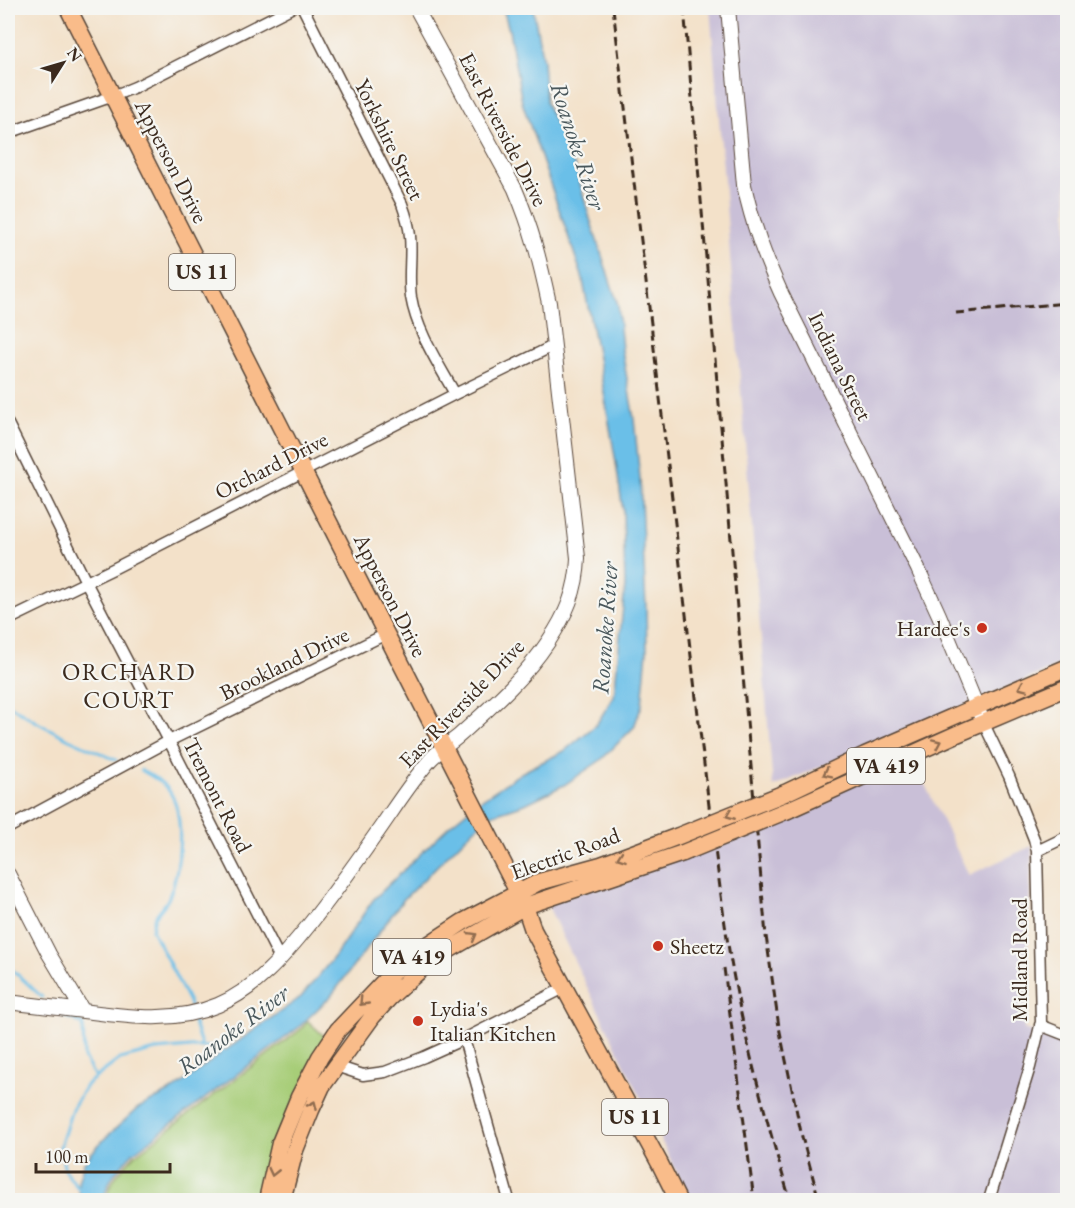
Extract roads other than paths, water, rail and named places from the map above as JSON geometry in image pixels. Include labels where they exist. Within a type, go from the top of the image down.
[{"type":"main road","name":"Apperson Drive","points":[[68,8],[522,900],[533,930],[678,1200]]},
{"type":"main road","name":"VA 419","points":[[975,706],[1068,667]]},
{"type":"main road","name":"VA 419","points":[[984,724],[1068,687]]},
{"type":"main road","name":"Electric Road","points":[[267,1200],[280,1143],[320,1057],[356,1009],[393,972],[415,955],[463,922],[522,900],[683,854],[786,802],[865,755],[975,706]]},
{"type":"main road","name":"Electric Road","points":[[282,1200],[295,1150],[322,1086],[372,1017],[390,997],[428,963],[522,900],[539,882],[601,864],[786,802],[984,724]]},
{"type":"street","points":[[8,133],[135,87],[291,8]]},
{"type":"street","name":"Yorkshire Street","points":[[303,8],[402,204],[410,234],[410,286],[417,319],[423,335],[455,394]]},
{"type":"street","name":"East Riverside Drive","points":[[9,1001],[119,1017],[144,1018],[188,1014],[204,1010],[236,995],[254,983],[280,959],[330,899],[431,760],[507,693],[549,641],[565,614],[573,593],[578,558],[549,303],[541,264],[526,215],[497,156],[416,8]]},
{"type":"street","name":"Indiana Street","points":[[728,8],[744,185],[757,237],[781,293],[918,569],[984,724]]},
{"type":"street","name":"Orchard Drive","points":[[8,620],[553,346]]},
{"type":"street","name":"Tremont Road","points":[[8,424],[86,582],[280,959]]},
{"type":"street","name":"Brookland Drive","points":[[8,828],[169,741],[386,634]]},
{"type":"street","name":"Midland Road","points":[[984,724],[1035,839],[1040,1025],[1030,1067],[989,1200]]},
{"type":"street","points":[[1037,851],[1068,837]]},
{"type":"street","points":[[8,873],[49,954],[83,1011]]},
{"type":"street","points":[[336,1066],[363,1075],[385,1072],[464,1039],[564,988]]},
{"type":"street","points":[[1040,1025],[1068,1036]]},
{"type":"street","points":[[464,1039],[509,1200]]},
{"type":"water","points":[[503,8],[533,8],[543,61],[546,103],[576,169],[618,305],[640,479],[647,651],[642,705],[634,727],[601,760],[564,785],[525,804],[491,815],[473,830],[404,899],[331,996],[298,1028],[133,1153],[111,1180],[104,1200],[80,1200],[78,1182],[84,1162],[102,1141],[138,1108],[173,1090],[301,997],[334,957],[373,900],[451,824],[521,773],[564,751],[596,725],[614,696],[625,586],[623,511],[616,463],[582,276],[522,102]]},
{"type":"waterway","points":[[8,704],[38,723],[116,760]]},
{"type":"waterway","points":[[141,770],[167,788],[177,812],[180,842],[176,872],[169,897],[155,917],[152,930],[190,1006]]},
{"type":"waterway","points":[[8,966],[42,997]]},
{"type":"waterway","points":[[60,1014],[83,1024],[84,1058],[95,1077]]},
{"type":"waterway","name":"Roanoke River","points":[[193,1021],[202,1047]]},
{"type":"waterway","name":"Roanoke River","points":[[81,1189],[65,1171],[60,1147],[72,1109],[87,1084],[120,1059],[156,1050],[209,1047],[224,1053]]},
{"type":"railway","points":[[613,8],[726,933],[751,1059],[790,1200]]},
{"type":"railway","points":[[684,8],[766,936],[779,1027],[802,1137],[819,1200]]},
{"type":"railway","points":[[956,313],[1068,303]]},
{"type":"railway","points":[[724,968],[754,1200]]},
{"type":"place","name":"Hardee's","points":[[982,628]]},
{"type":"place","name":"Sheetz","points":[[658,946]]},
{"type":"place","name":"Lydia's Italian Kitchen","points":[[418,1021]]},
{"type":"district","name":"ORCHARD COURT","points":[[129,686]]}]
